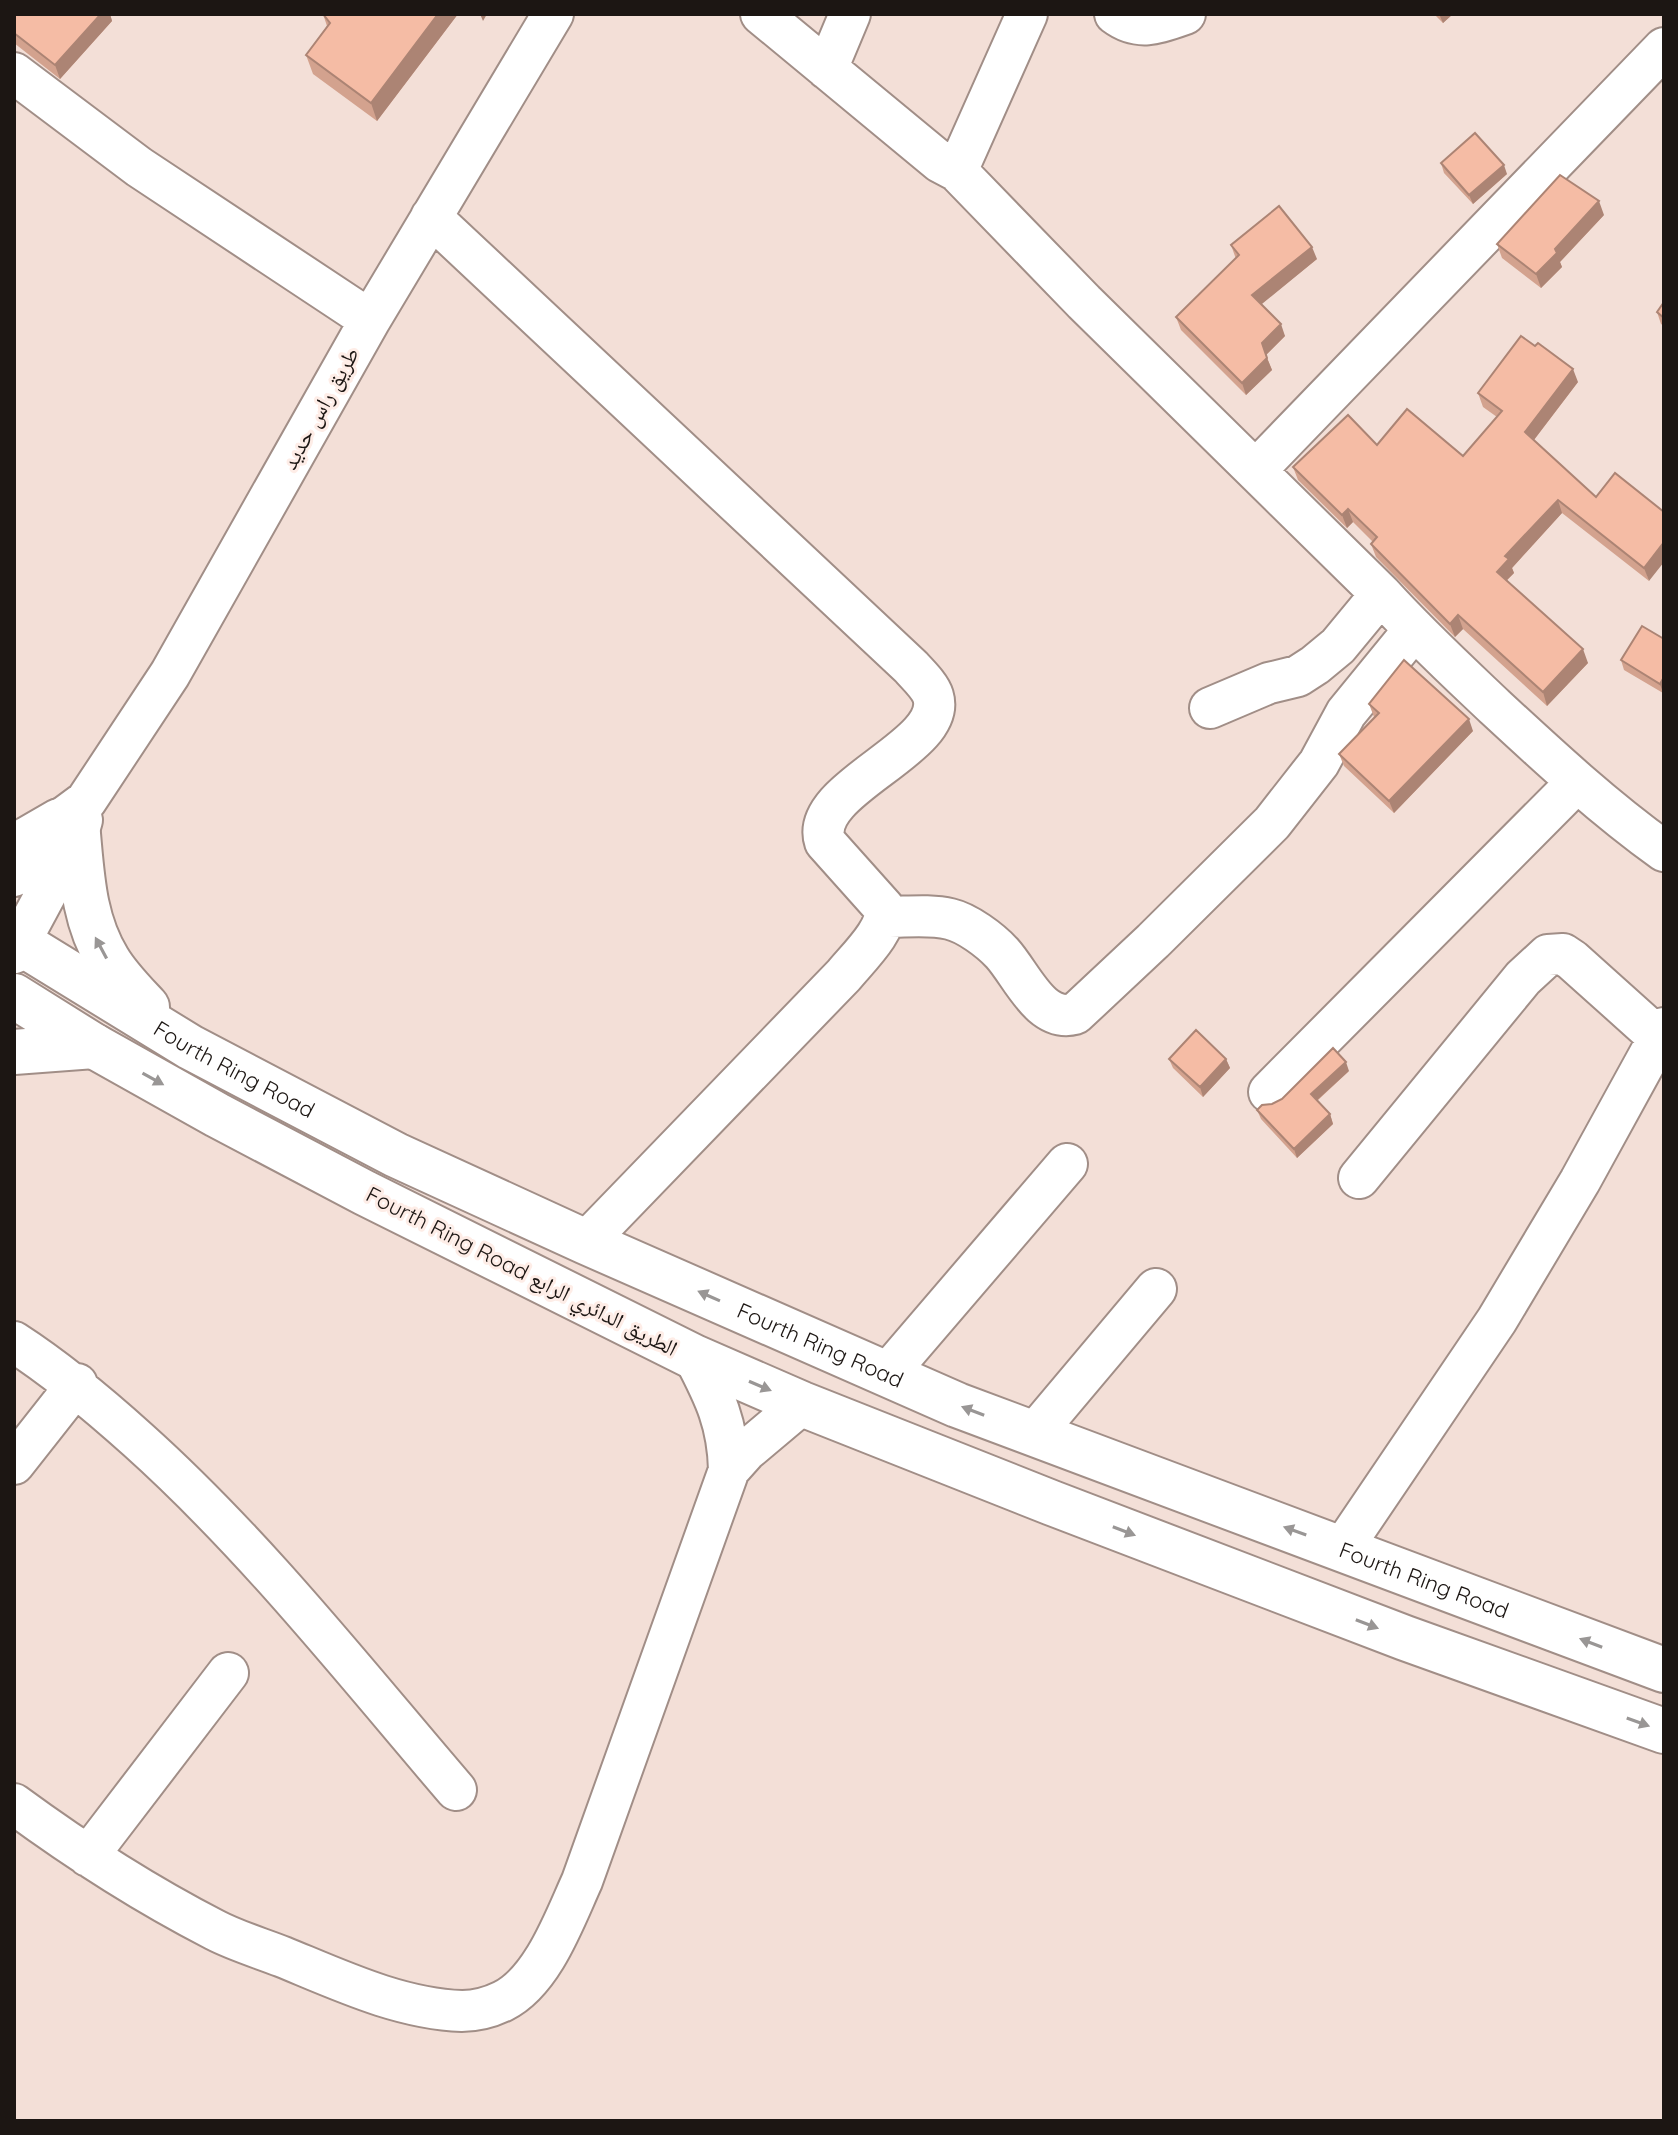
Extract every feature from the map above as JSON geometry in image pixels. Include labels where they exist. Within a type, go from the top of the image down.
[{"type":"main road","points":[[14,847],[74,819],[83,891],[94,934],[109,962],[146,1006],[190,1047]]},
{"type":"main road","name":"Fourth Ring Road","points":[[16,945],[190,1047],[384,1149],[586,1242],[957,1405],[1664,1670]]},
{"type":"main road","name":"Fourth Ring Road الطريق الدائري الرابع","points":[[14,996],[94,1046],[365,1193],[694,1357],[802,1404],[1052,1503],[1405,1638],[1664,1731]]},
{"type":"main road","points":[[14,1052],[94,1046]]},
{"type":"street","name":"طريق راس حديد","points":[[16,945],[74,819],[170,674],[370,320],[553,14]]},
{"type":"street","points":[[761,14],[940,162],[957,171],[1084,302],[1381,594],[1413,631],[1577,782],[1664,851]]},
{"type":"street","points":[[827,69],[850,14]]},
{"type":"street","points":[[957,171],[1027,14]]},
{"type":"street","points":[[1115,14],[1124,20],[1152,26],[1185,14]]},
{"type":"street","points":[[1656,14],[1664,23]]},
{"type":"street","points":[[1256,470],[1664,48]]},
{"type":"street","points":[[14,73],[139,167],[370,320]]},
{"type":"street","points":[[431,217],[874,631],[933,694],[935,712],[918,736],[841,799],[823,821],[825,842],[884,908],[887,917],[882,928],[844,975],[586,1242]]},
{"type":"street","points":[[1210,708],[1269,683],[1298,676],[1315,665],[1338,646],[1381,594]]},
{"type":"street","points":[[887,917],[950,919],[969,928],[1001,952],[1036,998],[1051,1011],[1064,1016],[1075,1014],[1217,880],[1272,823],[1319,763],[1346,713],[1413,631]]},
{"type":"street","points":[[1269,1092],[1577,782]]},
{"type":"street","name":"طريق راس حديد","points":[[14,876],[74,819]]},
{"type":"street","points":[[1342,1549],[1497,1320],[1580,1181],[1661,1033],[1572,960],[1563,954],[1548,955],[1523,978],[1359,1178]]},
{"type":"street","points":[[887,1374],[1067,1164]]},
{"type":"street","points":[[1034,1434],[1156,1289]]},
{"type":"street","points":[[14,1342],[77,1384],[183,1481],[273,1577],[456,1790]]},
{"type":"street","points":[[14,1804],[88,1856],[217,1931],[343,1982],[437,2008],[465,2011],[486,2008],[507,1999],[525,1983],[553,1943],[582,1881],[729,1470],[728,1441],[722,1413],[694,1357]]},
{"type":"street","points":[[14,1464],[77,1384]]},
{"type":"street","points":[[729,1470],[746,1451],[802,1404]]},
{"type":"street","points":[[88,1856],[228,1673]]},
{"type":"building","points":[[14,14],[101,14],[55,65],[14,33]]},
{"type":"building","points":[[323,14],[438,14],[371,103],[306,55],[330,23]]},
{"type":"building","points":[[1475,133],[1504,165],[1469,195],[1441,163]]},
{"type":"building","points":[[1560,175],[1599,201],[1536,274],[1497,244]]},
{"type":"building","points":[[1279,206],[1312,247],[1252,295],[1281,324],[1262,343],[1267,358],[1242,383],[1176,317],[1239,255],[1231,245]]},
{"type":"building","points":[[1664,302],[1664,318],[1657,312]]},
{"type":"building","points":[[1521,336],[1535,346],[1538,343],[1573,369],[1525,432],[1596,497],[1615,473],[1664,512],[1664,542],[1644,568],[1558,500],[1505,556],[1509,559],[1497,572],[1583,649],[1543,692],[1458,615],[1450,624],[1371,544],[1377,537],[1348,509],[1342,515],[1293,467],[1348,415],[1377,445],[1407,409],[1463,456],[1502,411],[1478,393]]},
{"type":"building","points":[[1642,626],[1664,639],[1664,677],[1660,684],[1621,660]]},
{"type":"building","points":[[1404,660],[1469,719],[1389,801],[1339,754],[1379,713],[1369,704]]},
{"type":"building","points":[[1196,1030],[1226,1059],[1200,1087],[1169,1059]]},
{"type":"building","points":[[1333,1048],[1346,1062],[1311,1094],[1330,1114],[1294,1149],[1257,1110],[1262,1105],[1282,1099]]}]
